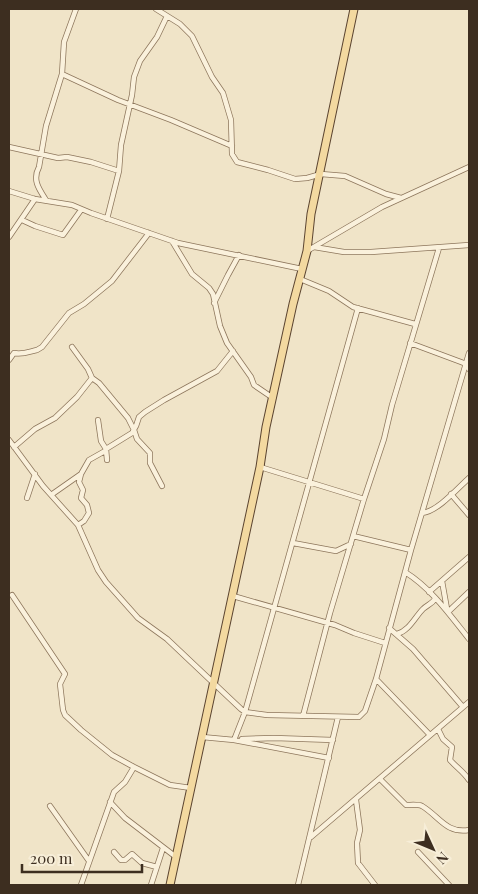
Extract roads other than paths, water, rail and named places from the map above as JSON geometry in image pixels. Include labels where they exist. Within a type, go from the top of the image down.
[{"type":"main road","points":[[170,885],[233,596],[260,467],[272,398],[307,251],[311,214],[321,174],[354,9]]},
{"type":"street","points":[[46,200],[35,177],[39,168],[50,111],[62,74],[64,42],[76,9]]},
{"type":"street","points":[[156,9],[185,28],[192,36],[225,98],[232,120],[232,154],[238,162],[295,179],[321,174],[345,176],[386,194],[401,198]]},
{"type":"street","points":[[107,219],[118,171],[134,77],[140,61],[157,37],[167,16]]},
{"type":"street","points":[[62,74],[232,146]]},
{"type":"street","points":[[9,147],[58,158],[91,162],[118,171]]},
{"type":"street","points":[[307,251],[360,219],[401,198],[469,168]]},
{"type":"street","points":[[9,191],[35,199],[66,204],[172,241],[302,270]]},
{"type":"street","points":[[9,237],[35,199]]},
{"type":"street","points":[[22,220],[63,235],[81,210]]},
{"type":"street","points":[[9,360],[14,354],[27,353],[42,347],[69,313],[84,304],[112,281],[149,233]]},
{"type":"street","points":[[172,241],[192,274],[209,288],[213,294],[220,326],[254,385],[272,398]]},
{"type":"street","points":[[314,247],[344,252],[371,252],[469,245]]},
{"type":"street","points":[[304,716],[353,536],[384,438],[439,248]]},
{"type":"street","points":[[214,304],[239,256]]},
{"type":"street","points":[[300,279],[329,291],[348,304],[358,308],[416,324]]},
{"type":"street","points":[[235,739],[246,712],[358,308]]},
{"type":"street","points":[[410,343],[466,364],[469,369]]},
{"type":"street","points":[[72,347],[88,369],[92,378],[99,383],[128,418],[137,439],[150,453],[150,463],[162,486]]},
{"type":"street","points":[[78,525],[84,522],[89,513],[87,505],[81,498],[83,490],[79,482],[89,460],[134,430],[140,416],[164,400],[212,374],[233,351]]},
{"type":"street","points":[[9,440],[43,486],[78,525],[98,570],[106,582],[138,618],[167,638],[246,712],[267,715],[356,718],[362,716],[365,712],[376,679],[411,550],[469,353]]},
{"type":"street","points":[[14,447],[35,429],[55,418],[77,397],[92,378]]},
{"type":"street","points":[[98,420],[101,441],[107,460]]},
{"type":"street","points":[[260,467],[364,499]]},
{"type":"street","points":[[27,498],[35,474]]},
{"type":"street","points":[[51,495],[81,474]]},
{"type":"street","points":[[422,513],[426,513],[434,508],[469,478]]},
{"type":"street","points":[[451,494],[469,515]]},
{"type":"street","points":[[353,536],[411,550]]},
{"type":"street","points":[[293,542],[336,551],[351,544]]},
{"type":"street","points":[[429,592],[469,557]]},
{"type":"street","points":[[405,572],[417,579],[448,612],[469,639]]},
{"type":"street","points":[[442,581],[448,612]]},
{"type":"street","points":[[448,612],[469,592]]},
{"type":"street","points":[[12,595],[65,674],[60,684],[60,695],[65,715],[108,752],[170,785],[191,788]]},
{"type":"street","points":[[233,596],[274,606],[339,626],[385,643]]},
{"type":"street","points":[[397,634],[412,623],[424,608],[435,599]]},
{"type":"street","points":[[389,628],[413,649],[463,707]]},
{"type":"street","points":[[376,679],[430,735]]},
{"type":"street","points":[[310,837],[356,800],[469,702]]},
{"type":"street","points":[[298,885],[338,717]]},
{"type":"street","points":[[438,729],[443,739],[452,747],[450,760],[457,768],[463,771],[469,780]]},
{"type":"street","points":[[202,737],[333,740]]},
{"type":"street","points":[[235,739],[329,758]]},
{"type":"street","points":[[81,885],[114,790],[125,782],[134,767]]},
{"type":"street","points":[[380,779],[406,805],[421,806],[436,816],[446,826],[461,831],[469,830]]},
{"type":"street","points":[[356,800],[360,830],[356,843],[358,863],[375,885]]},
{"type":"street","points":[[110,802],[125,818],[176,857]]},
{"type":"street","points":[[50,806],[89,860]]},
{"type":"street","points":[[151,885],[163,848]]},
{"type":"street","points":[[114,852],[121,860],[125,860],[132,855],[142,863],[157,867]]},
{"type":"street","points":[[418,852],[449,885]]}]
